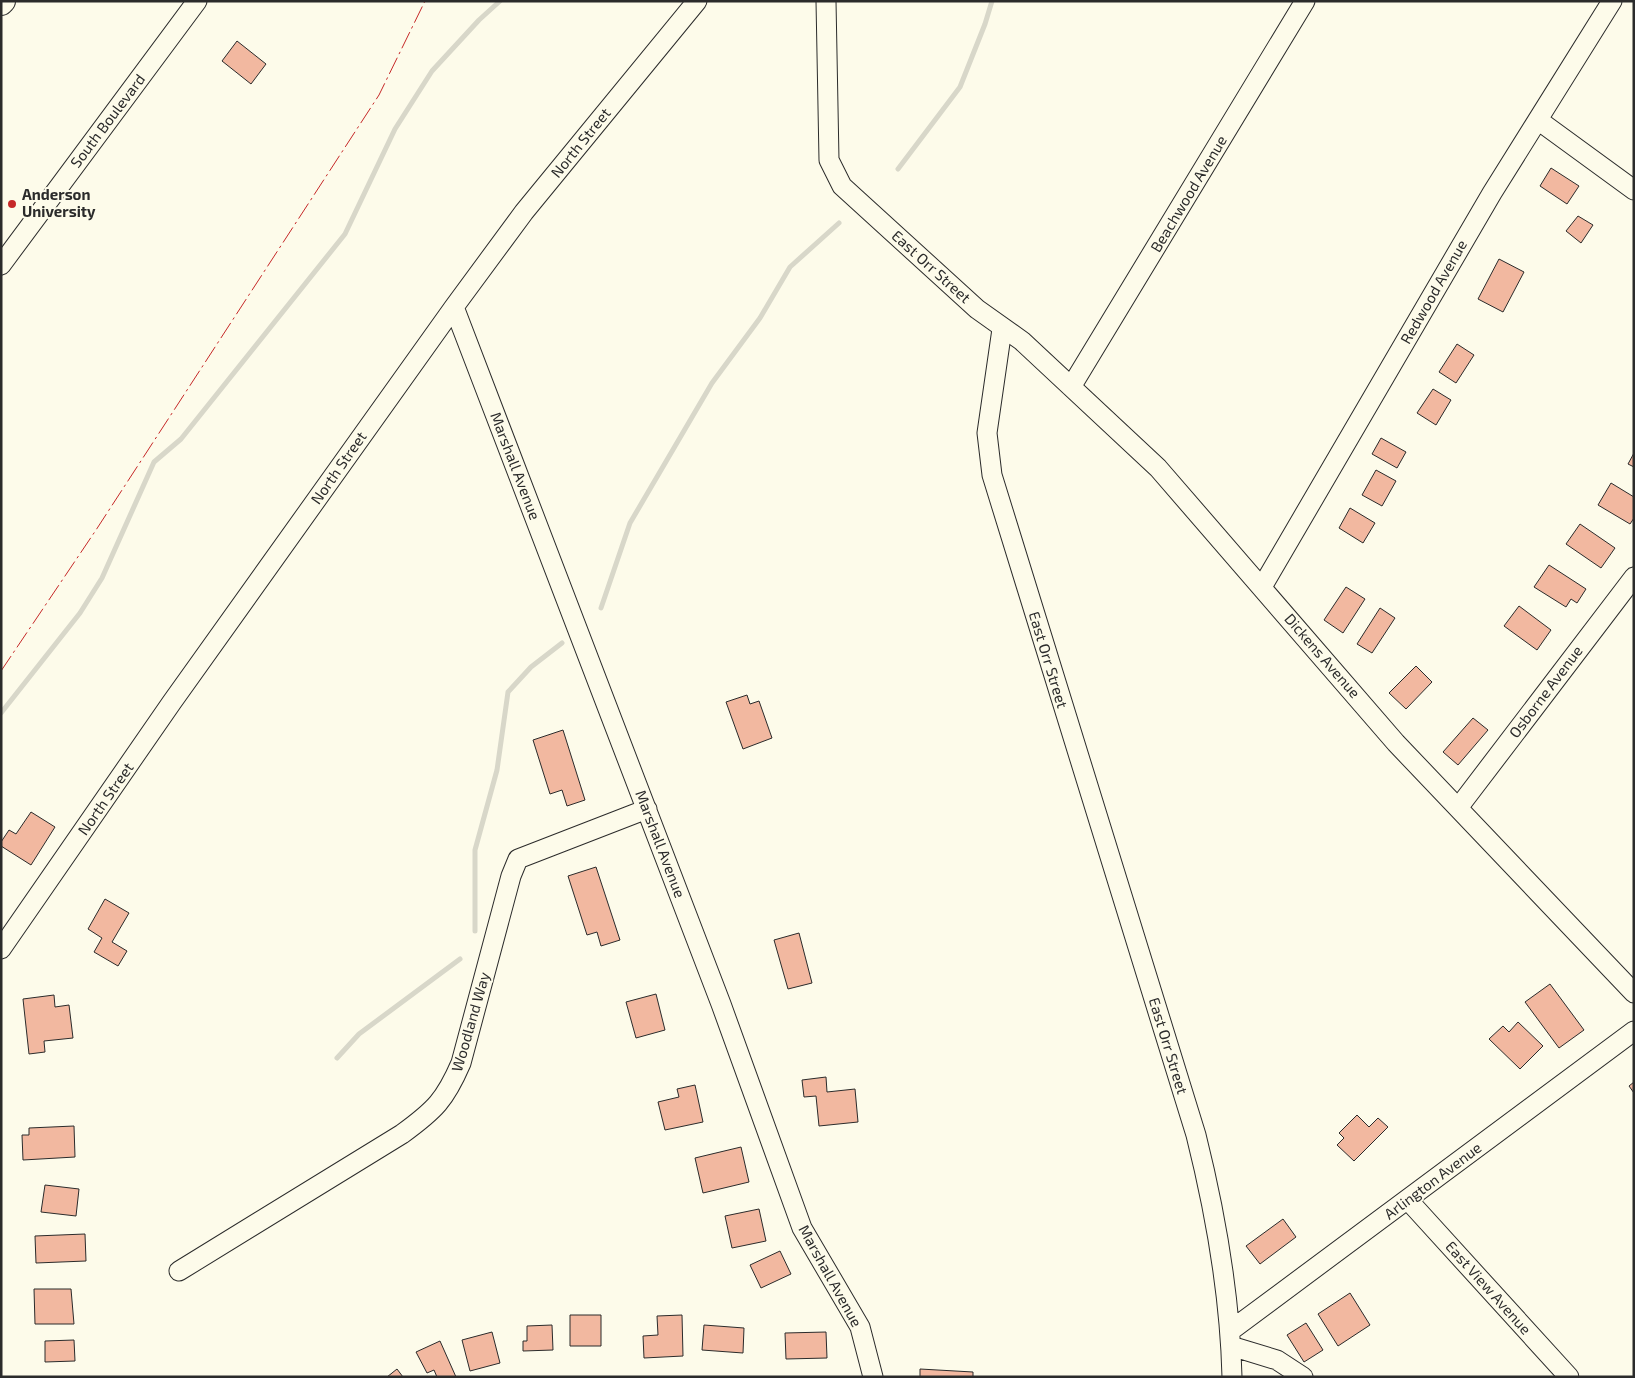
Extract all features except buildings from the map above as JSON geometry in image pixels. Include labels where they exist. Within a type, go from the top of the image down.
[{"type":"street","name":"South Boulevard","points":[[1,265],[197,1]]},
{"type":"street","name":"North Street","points":[[1,949],[172,702],[454,306],[524,212],[697,1]]},
{"type":"street","name":"East Orr Street","points":[[826,1],[829,160],[842,186],[977,309],[1002,329],[987,433],[992,475],[1196,1135],[1209,1188],[1229,1306],[1232,1377]]},
{"type":"street","name":"Beachwood Avenue","points":[[1071,387],[1306,1]]},
{"type":"street","name":"Redwood Avenue","points":[[1262,586],[1492,193],[1612,1]]},
{"type":"street","points":[[1538,120],[1634,190]]},
{"type":"street","name":"Marshall Avenue","points":[[454,306],[721,1004],[802,1228],[860,1327],[873,1377]]},
{"type":"street","name":"Dickens Avenue","points":[[1002,329],[1022,341],[1158,468],[1396,743],[1634,993]]},
{"type":"street","name":"Osborne Avenue","points":[[1458,808],[1634,577]]},
{"type":"street","name":"Woodland Way","points":[[178,1271],[402,1134],[428,1115],[449,1091],[461,1063],[518,859],[647,809]]},
{"type":"street","name":"Arlington Avenue","points":[[1231,1338],[1408,1200],[1634,1031]]},
{"type":"street","name":"East View Avenue","points":[[1408,1200],[1569,1377]]},
{"type":"street","points":[[1231,1338],[1277,1360],[1303,1377]]},
{"type":"waterway","points":[[1,713],[80,613],[102,578],[154,462],[181,439],[345,234],[395,129],[432,71],[479,20],[500,1]]},
{"type":"waterway","points":[[898,169],[960,87],[992,1]]},
{"type":"waterway","points":[[601,608],[630,523],[712,383],[760,318],[790,267],[839,223]]},
{"type":"waterway","points":[[475,931],[475,850],[497,770],[508,692],[531,667],[562,643]]},
{"type":"waterway","points":[[337,1058],[359,1034],[460,959]]},
{"type":"power","points":[[1,671],[96,530],[379,95],[425,1]]},
{"type":"place","name":"Anderson University","points":[[12,204]]}]
